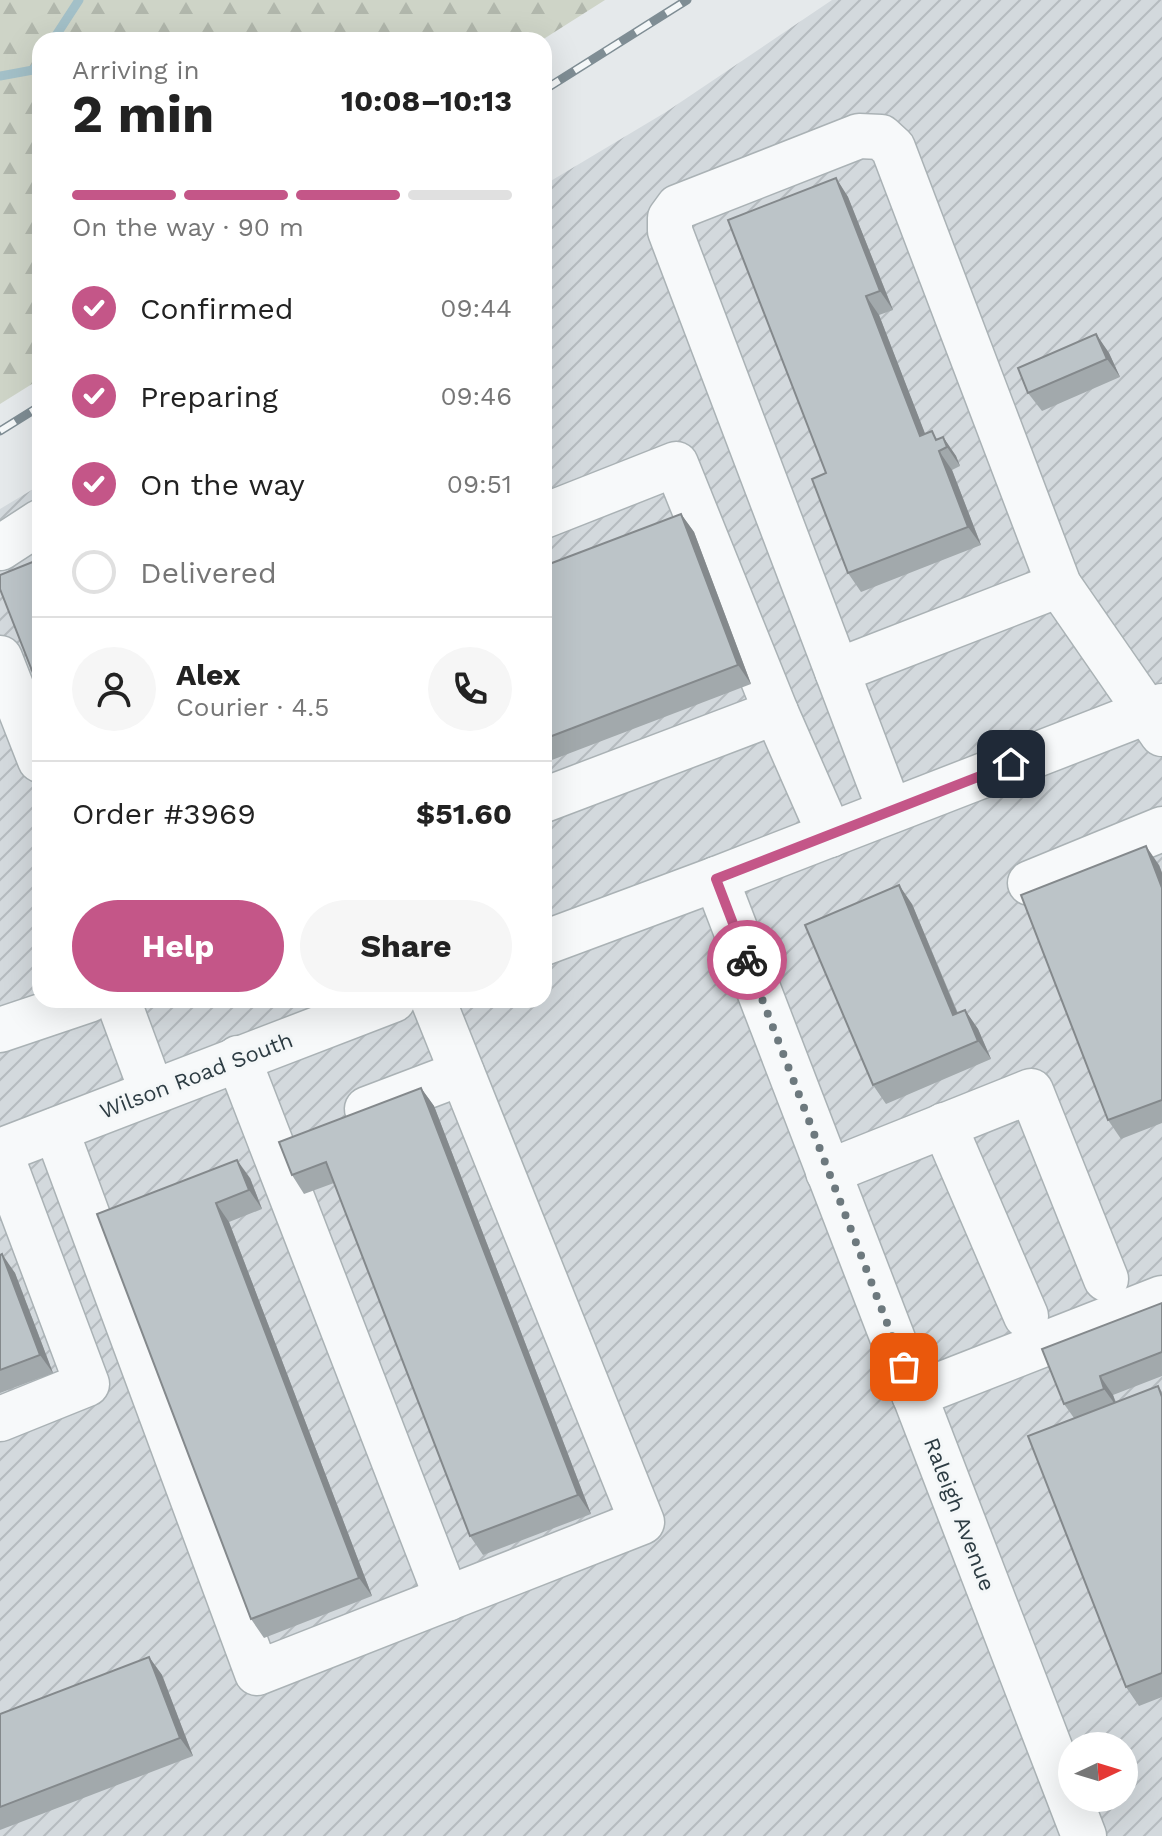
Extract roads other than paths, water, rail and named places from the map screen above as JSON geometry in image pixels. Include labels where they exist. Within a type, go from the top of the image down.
[{"type":"street","points":[[552,938],[890,811],[1157,717],[1059,585],[893,148],[881,137],[859,136],[678,207],[670,218],[670,231],[890,811]]},
{"type":"street","points":[[552,513],[676,464],[776,712],[830,835]]},
{"type":"street","points":[[0,548],[32,527]]},
{"type":"street","points":[[837,671],[1059,585]]},
{"type":"street","points":[[0,658],[32,740]]},
{"type":"street","points":[[552,797],[776,712]]},
{"type":"street","points":[[1030,883],[1162,829]]},
{"type":"street","name":"Raleigh Avenue","points":[[716,879],[1084,1836]]},
{"type":"street","points":[[0,1030],[65,1008]]},
{"type":"street","points":[[121,1008],[152,1092]]},
{"type":"street","points":[[56,1130],[257,1673],[642,1522],[436,1008]]},
{"type":"street","name":"Wilson Road South","points":[[0,1151],[238,1058],[331,1011]]},
{"type":"street","points":[[238,1058],[447,1599]]},
{"type":"street","points":[[229,1163],[462,1073]]},
{"type":"street","points":[[828,1172],[1031,1091],[1106,1279]]},
{"type":"street","points":[[944,1125],[1026,1316]]},
{"type":"street","points":[[0,1151],[18,1251],[87,1384],[0,1419]]},
{"type":"street","points":[[89,1218],[131,1202]]},
{"type":"street","points":[[914,1395],[1162,1298]]},
{"type":"waterway","points":[[58,32],[79,0]]},
{"type":"waterway","points":[[0,76],[32,70]]},
{"type":"railway","points":[[552,85],[687,0]]},
{"type":"railway","points":[[0,431],[32,411]]}]
